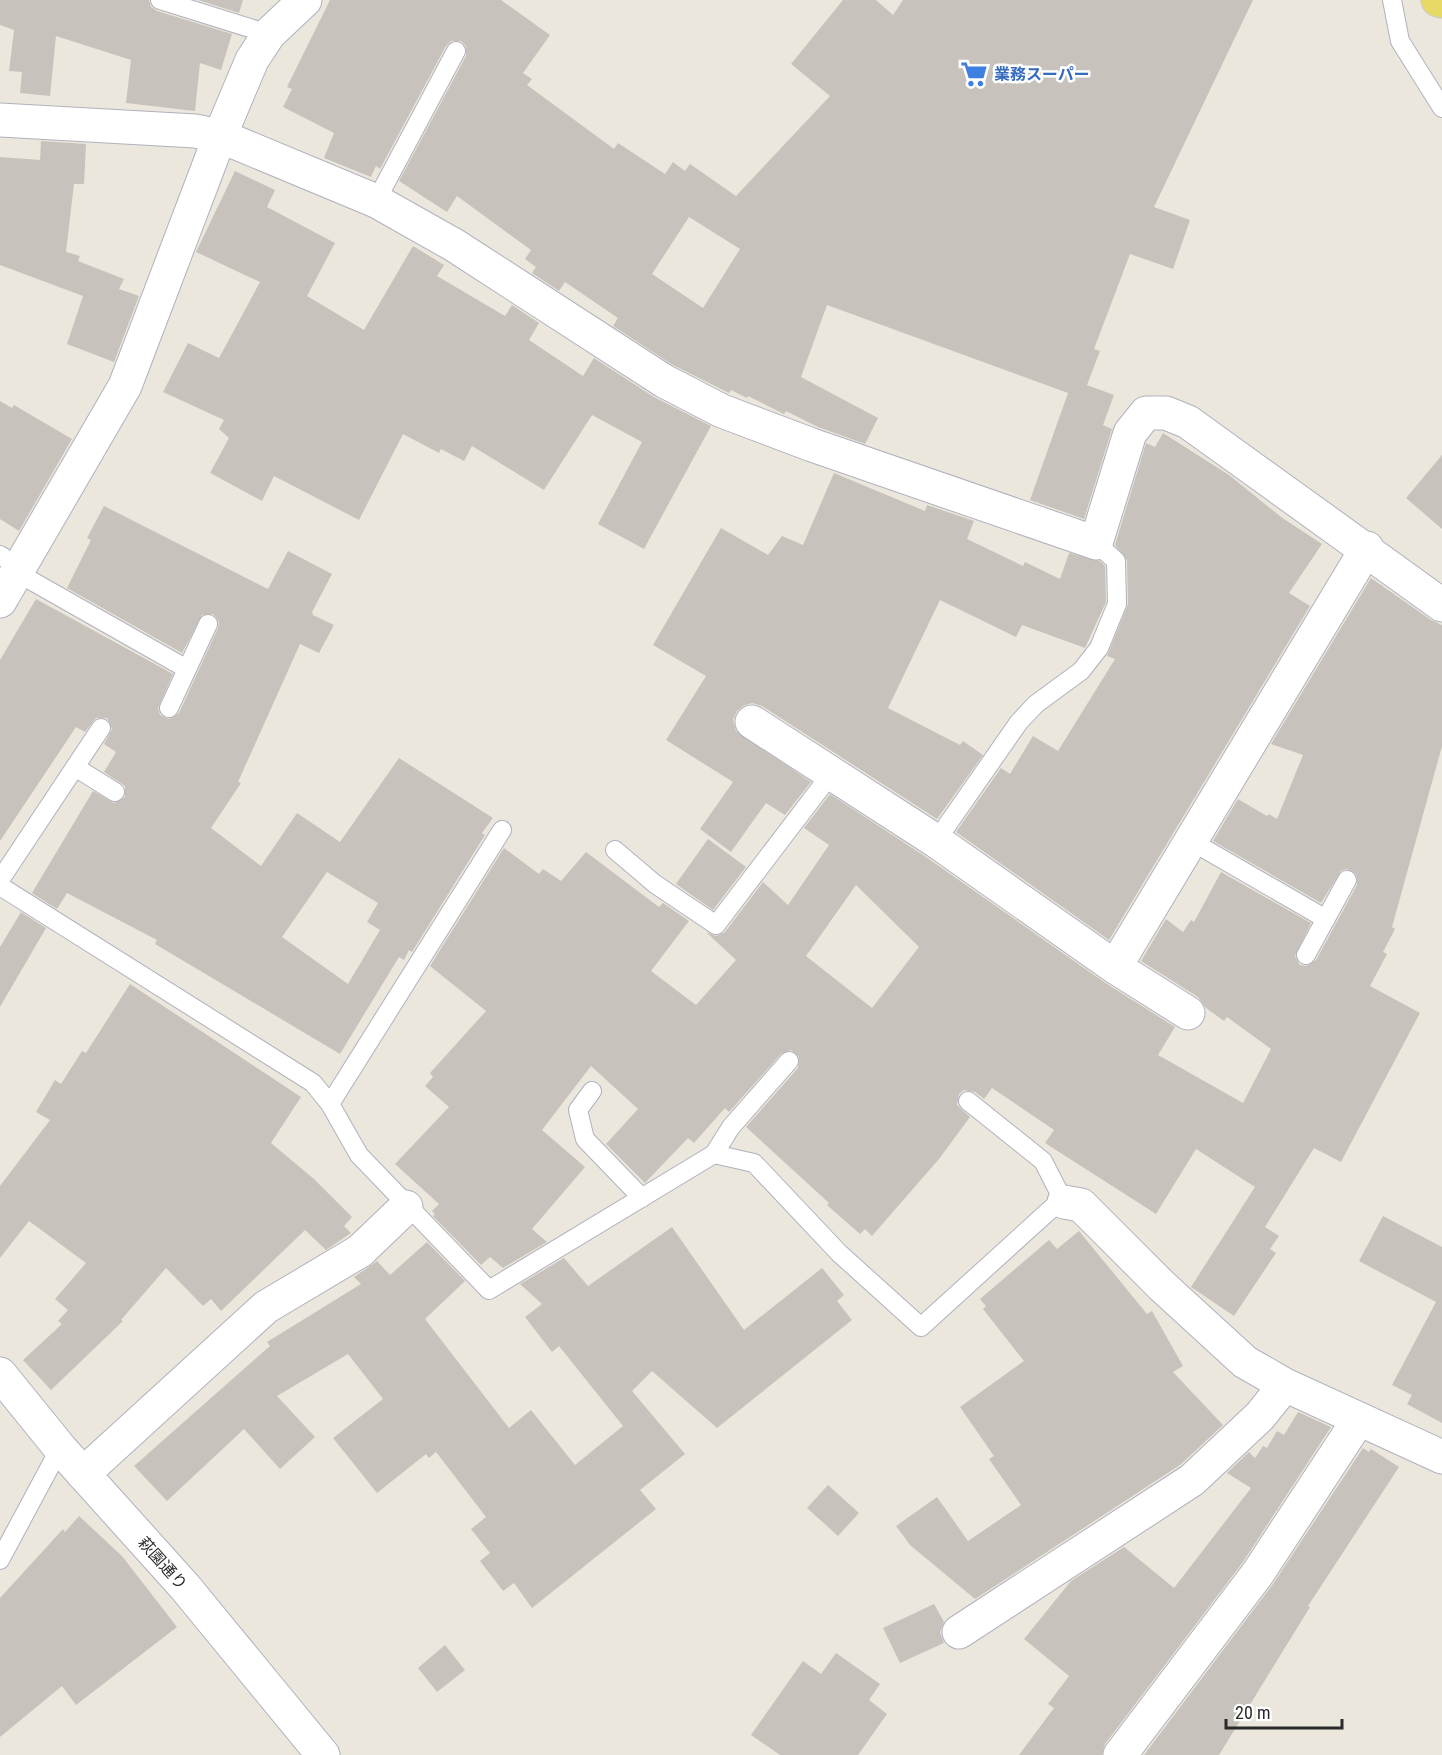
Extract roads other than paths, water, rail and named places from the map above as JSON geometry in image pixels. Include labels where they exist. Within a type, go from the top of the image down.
[{"type":"street","points":[[0,601],[12,565],[125,386],[220,136],[252,60],[269,34],[305,0]]},
{"type":"street","points":[[0,120],[195,131],[220,136],[376,201],[454,245],[664,381],[722,411],[812,446],[1096,543],[1130,433],[1146,413],[1167,413],[1188,422],[1367,548],[1442,604]]},
{"type":"street","points":[[1115,967],[1367,548]]},
{"type":"street","points":[[752,722],[936,841],[1115,967],[1188,1013]]},
{"type":"street","points":[[1064,1202],[1081,1205],[1162,1286],[1245,1362],[1285,1385],[1442,1457]]},
{"type":"street","points":[[82,1474],[266,1307],[360,1251],[406,1207]]},
{"type":"street","name":"萩園通り","points":[[0,1374],[82,1474],[184,1587],[323,1755]]},
{"type":"street","points":[[959,1632],[1192,1480],[1260,1416],[1285,1385]]},
{"type":"street","points":[[1120,1755],[1258,1573],[1359,1419]]},
{"type":"lane","points":[[160,0],[269,34]]},
{"type":"lane","points":[[1392,0],[1400,41],[1442,108]]},
{"type":"lane","points":[[376,201],[456,51]]},
{"type":"lane","points":[[936,841],[1019,722],[1036,704],[1081,671],[1099,648],[1117,604],[1116,561],[1096,543]]},
{"type":"lane","points":[[12,565],[187,669]]},
{"type":"lane","points":[[169,708],[208,624]]},
{"type":"lane","points":[[0,880],[101,728]]},
{"type":"lane","points":[[75,767],[115,792]]},
{"type":"lane","points":[[615,850],[655,884],[716,926],[831,774]]},
{"type":"lane","points":[[330,1104],[502,830]]},
{"type":"lane","points":[[1191,841],[1326,919]]},
{"type":"lane","points":[[1306,955],[1347,880]]},
{"type":"lane","points":[[0,886],[313,1083],[330,1104],[358,1155],[489,1290],[714,1154],[731,1127],[789,1061]]},
{"type":"lane","points":[[592,1091],[578,1110],[585,1139],[642,1198]]},
{"type":"lane","points":[[714,1154],[754,1163],[839,1253],[921,1327],[1052,1208],[1064,1202],[1043,1161],[968,1101]]},
{"type":"lane","points":[[0,1560],[60,1448]]},
{"type":"place","name":"業務スーパー","points":[[974,74]]}]
